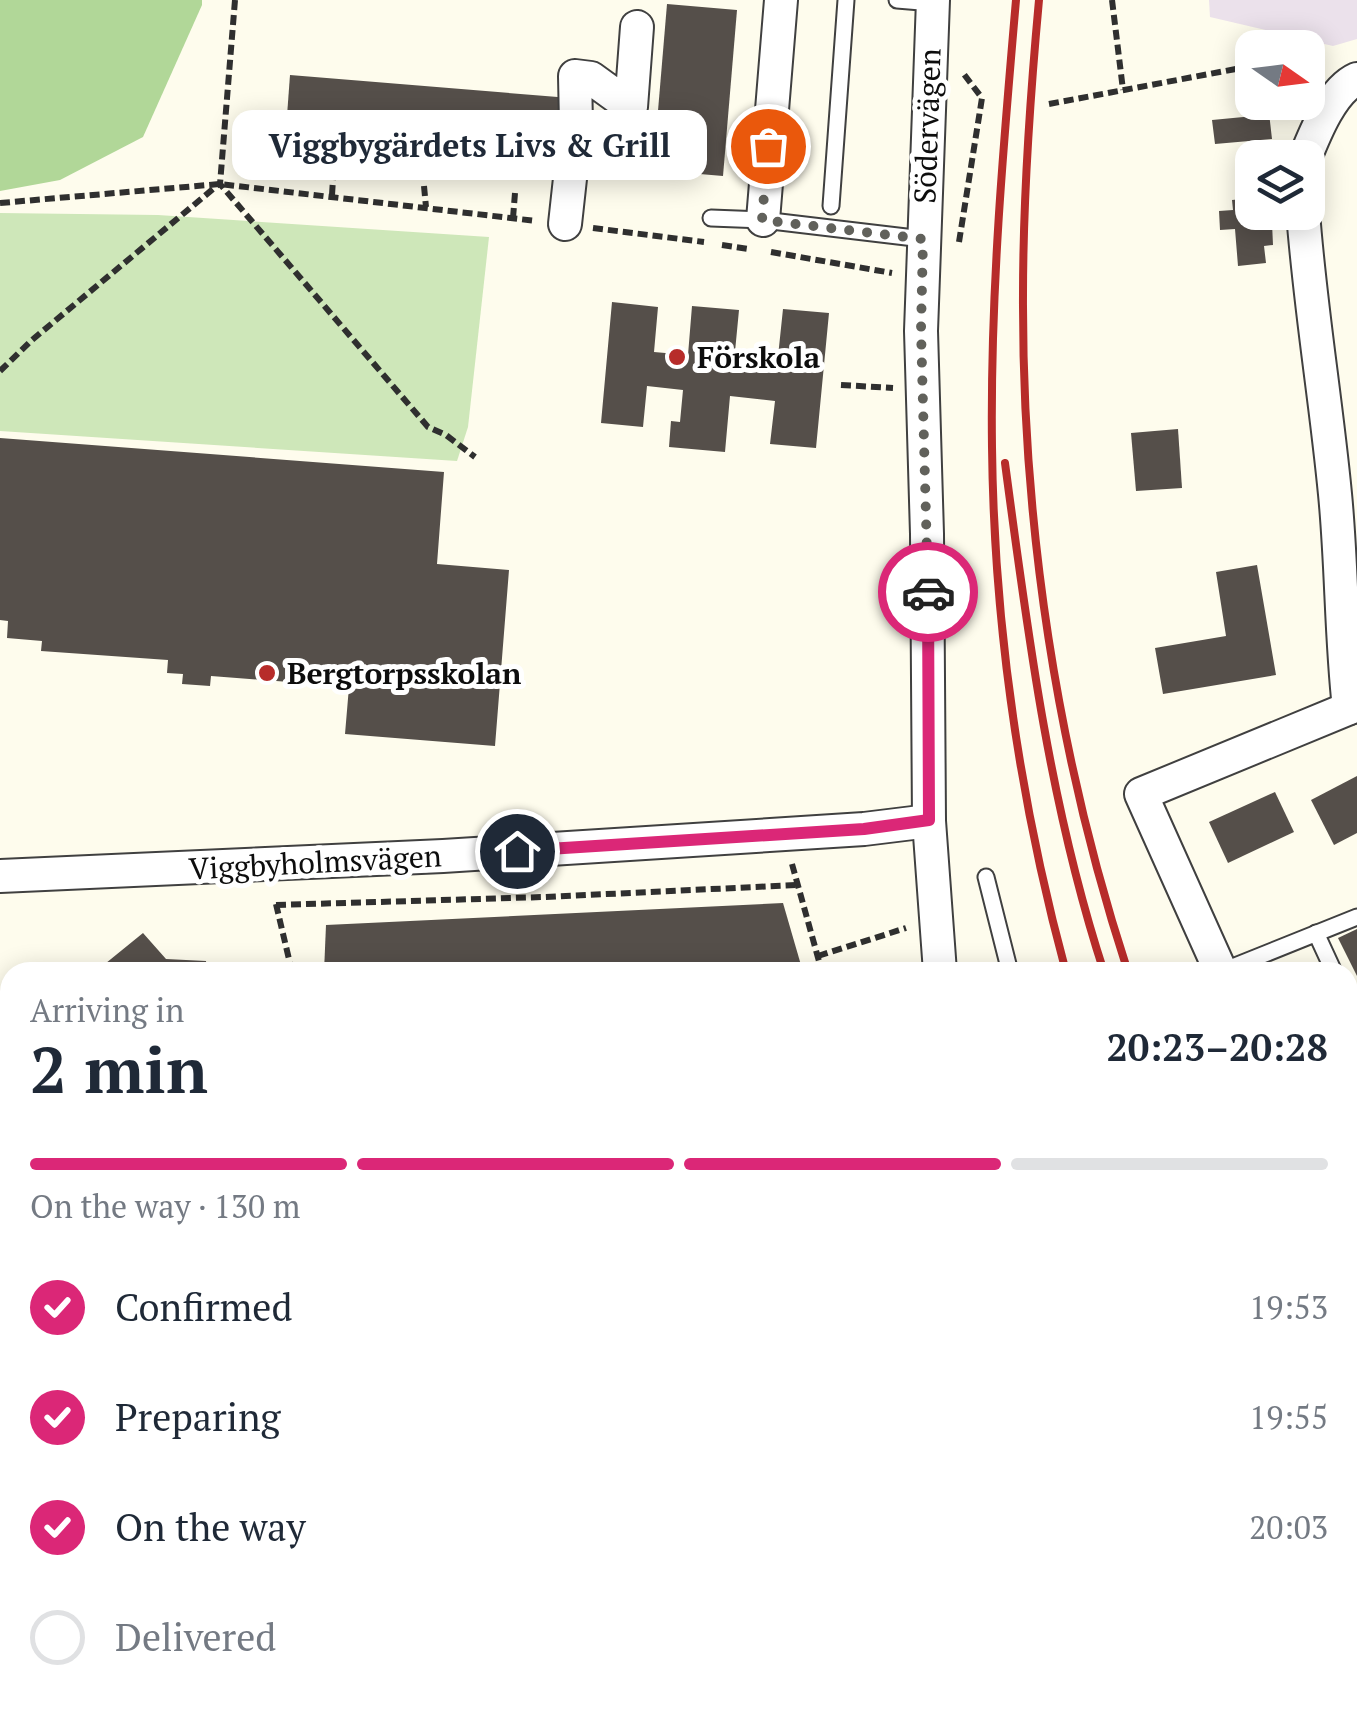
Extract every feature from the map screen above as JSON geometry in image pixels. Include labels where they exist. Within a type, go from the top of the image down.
[{"type":"street","points":[[760,235],[780,0]]},
{"type":"street","name":"Södervägen","points":[[933,1],[922,278],[929,820],[939,962]]},
{"type":"street","points":[[565,224],[576,124],[575,76],[591,78],[631,107],[637,27]]},
{"type":"street","points":[[1315,140],[1347,88]]},
{"type":"street","points":[[1217,962],[1141,794],[1353,706],[1342,641],[1335,497],[1304,230]]},
{"type":"street","name":"Viggbyholmsvägen","points":[[0,876],[263,865],[784,834],[929,820]]},
{"type":"lane","points":[[832,206],[846,0]]},
{"type":"lane","points":[[897,0],[933,1]]},
{"type":"lane","points":[[711,218],[760,235],[923,239]]},
{"type":"lane","points":[[986,877],[1007,962]]},
{"type":"lane","points":[[1245,962],[1357,916]]},
{"type":"lane","points":[[1316,933],[1329,962]]},
{"type":"path","points":[[235,0],[220,184],[428,427],[446,434],[474,457]]},
{"type":"path","points":[[1112,0],[1123,90]]},
{"type":"path","points":[[955,62],[982,98],[959,246]]},
{"type":"path","points":[[1048,104],[1235,69]]},
{"type":"path","points":[[332,195],[333,179]]},
{"type":"path","points":[[0,371],[220,184]]},
{"type":"path","points":[[0,202],[220,184],[318,194]]},
{"type":"path","points":[[424,186],[426,207]]},
{"type":"path","points":[[513,218],[515,193]]},
{"type":"path","points":[[760,235],[922,278]]},
{"type":"path","points":[[841,385],[894,388]]},
{"type":"path","points":[[784,834],[819,962]]},
{"type":"path","points":[[263,865],[290,962]]},
{"type":"path","points":[[276,906],[545,898],[797,884]]},
{"type":"shaded area","points":[[1209,0],[1357,0],[1357,39],[1333,46],[1325,44],[1325,30],[1265,30],[1210,17]]},
{"type":"green space","points":[[0,0],[202,0],[202,5],[143,137],[60,180],[0,191]]},
{"type":"green space","points":[[0,213],[158,215],[489,237],[468,427],[457,461],[0,431]]},
{"type":"building","points":[[667,4],[737,10],[723,176],[653,170]]},
{"type":"building","points":[[290,75],[570,98],[565,166],[285,143]]},
{"type":"building","points":[[1212,120],[1270,120],[1272,139],[1215,144]]},
{"type":"building","points":[[1235,200],[1235,229],[1220,230],[1219,211],[1233,210]]},
{"type":"building","points":[[1235,230],[1272,230],[1273,245],[1264,246],[1266,263],[1238,266]]},
{"type":"building","points":[[612,302],[658,307],[654,352],[688,355],[692,306],[739,310],[734,362],[777,366],[783,309],[829,313],[816,448],[770,444],[775,401],[730,396],[725,452],[669,447],[671,421],[680,422],[683,390],[647,386],[643,427],[601,423]]},
{"type":"building","points":[[1178,429],[1182,488],[1136,491],[1131,433]]},
{"type":"building","points":[[0,438],[444,472],[437,564],[509,570],[495,746],[345,734],[350,675],[290,670],[289,682],[211,676],[210,686],[182,684],[183,674],[167,673],[168,660],[41,651],[42,641],[7,638],[8,621],[0,620]]},
{"type":"building","points":[[1257,565],[1276,675],[1163,694],[1155,648],[1226,636],[1216,572]]},
{"type":"building","points":[[1357,776],[1357,833],[1334,845],[1311,800]]},
{"type":"building","points":[[1275,792],[1294,832],[1228,863],[1209,822]]},
{"type":"building","points":[[783,903],[800,962],[324,962],[326,925]]},
{"type":"building","points":[[1357,929],[1357,962],[1350,962],[1338,938]]},
{"type":"building","points":[[143,933],[166,959],[206,962],[107,962]]},
{"type":"railway","points":[[1016,0],[995,279],[994,513],[1004,646],[1023,778],[1064,962]]},
{"type":"railway","points":[[1039,0],[1023,258],[1029,467],[1048,638],[1063,723],[1103,890],[1125,962]]},
{"type":"railway","points":[[1005,463],[1032,657],[1055,784],[1101,962]]},
{"type":"way so far","points":[[768,146],[762,220],[923,239],[921,330],[928,592]]},
{"type":"place","name":"Viggbygärdets Livs & Grill","points":[[768,146]]},
{"type":"place","name":"Förskola","points":[[677,357]]},
{"type":"place","name":"Bergtorpsskolan","points":[[267,673]]},
{"type":"route","points":[[517,851],[864,829],[929,820],[928,592]]}]
